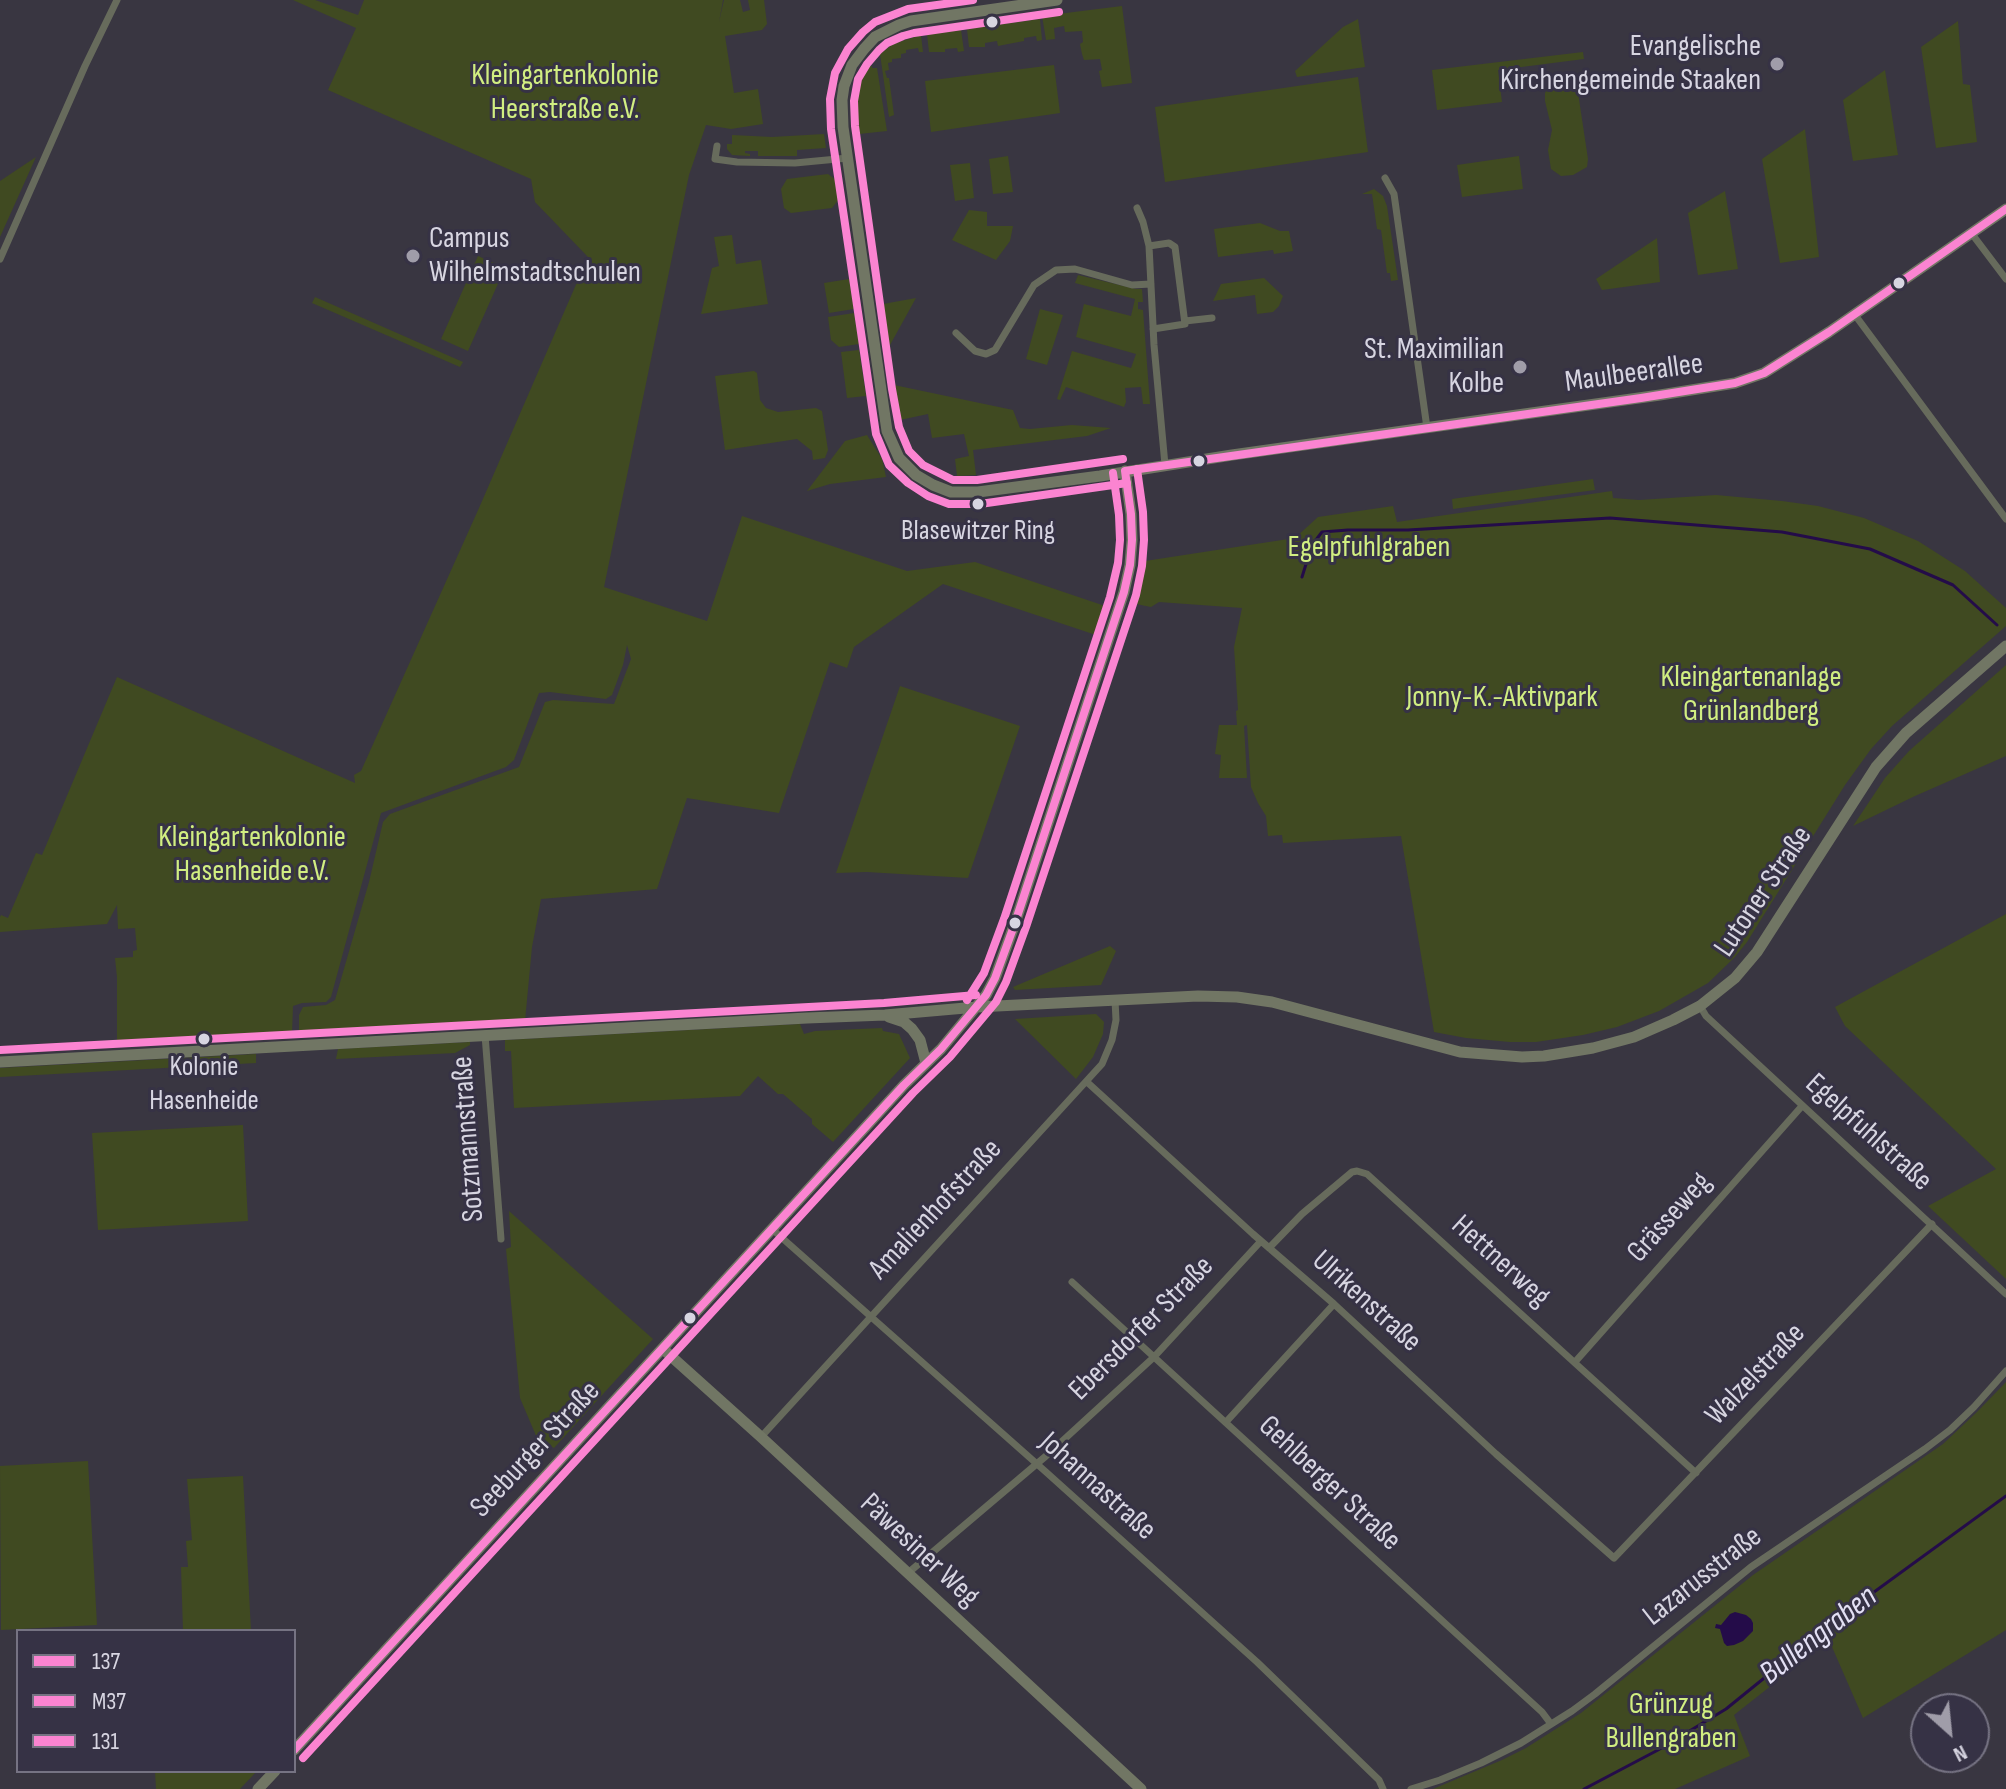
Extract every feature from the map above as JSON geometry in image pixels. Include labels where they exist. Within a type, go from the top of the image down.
[{"type":"street","points":[[0,259],[117,0]]},
{"type":"street","points":[[1057,0],[911,21],[893,27],[875,37],[857,57],[847,75],[842,114],[886,428],[893,449],[916,475],[951,492],[978,492],[1125,471]]},
{"type":"street","points":[[717,146],[715,159],[737,162],[795,163],[848,158]]},
{"type":"street","points":[[1385,178],[1394,194],[1427,428]]},
{"type":"street","points":[[1137,208],[1149,246],[1165,465]]},
{"type":"street","name":"Maulbeerallee","points":[[1125,471],[1735,383],[1781,363],[2006,209]]},
{"type":"street","points":[[1972,234],[2006,279]]},
{"type":"street","points":[[1149,246],[1169,243],[1175,247],[1185,321]]},
{"type":"street","points":[[956,333],[975,351],[986,354],[995,350],[1034,285],[1056,270],[1075,269],[1132,285],[1151,284]]},
{"type":"street","points":[[1855,315],[2006,519]]},
{"type":"street","points":[[1153,329],[1212,318]]},
{"type":"street","name":"Seeburger Straße","points":[[296,1748],[941,1049],[986,995],[1015,923],[1121,605],[1132,540],[1125,471]]},
{"type":"street","name":"Lutoner Straße","points":[[0,1062],[1198,996],[1263,1000],[1460,1052],[1522,1057],[1579,1051],[1649,1031],[1700,1006],[1735,978],[1757,952],[1876,767],[1906,733],[2006,646]]},
{"type":"street","name":"Amalienhofstraße","points":[[761,1437],[1102,1064],[1112,1040],[1116,1020],[1115,1000]]},
{"type":"street","name":"Egelpfuhlstraße","points":[[1700,1006],[1706,1016],[2006,1294]]},
{"type":"street","points":[[885,1015],[904,1022],[912,1029],[920,1040],[926,1063]]},
{"type":"street","name":"Sotzmannstraße","points":[[485,1035],[501,1239]]},
{"type":"street","name":"Ulrikenstraße","points":[[1087,1082],[1614,1558]]},
{"type":"street","name":"Grässeweg","points":[[1575,1362],[1802,1106]]},
{"type":"street","name":"Hettnerweg","points":[[1269,1248],[1302,1214],[1352,1172],[1367,1174],[1696,1473]]},
{"type":"street","name":"Walzelstraße","points":[[1614,1558],[1932,1224]]},
{"type":"street","name":"Johannastraße","points":[[772,1229],[1257,1662],[1379,1780],[1383,1789]]},
{"type":"street","name":"Ebersdorfer Straße","points":[[908,1573],[1036,1464],[1154,1357],[1261,1241]]},
{"type":"street","name":"Gehlberger Straße","points":[[1072,1282],[1542,1712],[1551,1724]]},
{"type":"street","points":[[1226,1422],[1334,1304]]},
{"type":"street","name":"Päwesiner Weg","points":[[663,1349],[1141,1789]]},
{"type":"street","name":"Lazarusstraße","points":[[1411,1789],[1481,1763],[1521,1743],[1595,1694],[1751,1567],[1950,1430],[2006,1371]]},
{"type":"street","points":[[258,1789],[273,1773]]},
{"type":"green space","points":[[293,0],[315,0],[358,15],[364,0],[723,0],[719,22],[724,0],[740,0],[743,12],[750,10],[748,0],[764,0],[767,24],[762,30],[725,36],[734,93],[758,89],[763,124],[731,129],[706,125],[689,175],[604,587],[707,621],[742,516],[907,571],[975,562],[1105,606],[1096,635],[943,584],[854,647],[847,668],[830,662],[779,813],[687,798],[657,889],[541,899],[532,947],[525,1021],[299,1034],[299,1015],[303,1007],[326,1005],[335,1000],[383,822],[390,814],[519,767],[545,702],[614,704],[631,659],[627,645],[612,695],[606,699],[539,693],[514,760],[506,767],[381,813],[331,997],[326,1002],[293,1006],[292,1034],[117,1044],[115,958],[133,957],[133,951],[137,950],[135,928],[118,929],[117,905],[107,924],[0,932],[0,917],[8,918],[36,853],[42,855],[117,677],[355,783],[354,775],[361,771],[588,257],[535,202],[531,179],[328,90],[356,28]]},
{"type":"green space","points":[[1122,6],[1132,83],[1102,87],[1100,59],[1084,60],[1080,44],[1083,42],[1082,31],[1065,32],[1064,26],[1054,28],[1055,39],[1046,40],[1042,16]]},
{"type":"green space","points":[[1040,19],[1042,40],[1037,41],[1036,36],[998,46],[997,41],[985,43],[985,47],[969,47],[967,29]]},
{"type":"green space","points":[[1358,19],[1365,67],[1297,77],[1295,71],[1343,27]]},
{"type":"green space","points":[[1958,21],[1963,84],[1970,85],[1977,142],[1936,148],[1921,47]]},
{"type":"green space","points":[[961,30],[964,51],[958,52],[957,48],[929,52],[927,34]]},
{"type":"green space","points":[[921,35],[923,52],[919,52],[918,48],[906,50],[901,58],[888,63],[889,70],[885,71],[889,78],[894,115],[889,117],[880,54],[893,44]]},
{"type":"green space","points":[[1583,52],[1584,59],[1498,70],[1502,102],[1437,110],[1432,70]]},
{"type":"green space","points":[[1054,65],[1060,113],[931,132],[925,81]]},
{"type":"green space","points":[[868,67],[877,68],[887,131],[859,134],[856,98]]},
{"type":"green space","points":[[1885,70],[1898,155],[1853,161],[1843,100]]},
{"type":"green space","points":[[1358,77],[1368,152],[1165,182],[1155,107]]},
{"type":"green space","points":[[1562,77],[1577,86],[1588,159],[1587,167],[1573,175],[1561,176],[1551,169],[1548,150],[1552,130],[1545,93],[1553,80]]},
{"type":"green space","points":[[1805,129],[1819,257],[1780,263],[1762,159]]},
{"type":"green space","points":[[824,134],[826,148],[797,150],[797,156],[758,156],[758,151],[745,151],[750,156],[732,155],[727,149],[727,144],[732,144],[732,135],[772,137]]},
{"type":"green space","points":[[1008,156],[1013,192],[993,194],[989,159]]},
{"type":"green space","points":[[1519,156],[1523,189],[1462,197],[1457,165]]},
{"type":"green space","points":[[36,157],[0,237],[0,181]]},
{"type":"green space","points":[[970,163],[974,198],[955,201],[950,165]]},
{"type":"green space","points":[[828,174],[836,180],[839,199],[832,208],[791,213],[784,208],[781,189],[787,179]]},
{"type":"green space","points":[[1374,189],[1383,196],[1387,206],[1398,280],[1391,281],[1390,273],[1387,273],[1372,194],[1362,194]]},
{"type":"green space","points":[[1725,191],[1738,269],[1698,275],[1688,213]]},
{"type":"green space","points":[[969,210],[987,212],[987,226],[1013,226],[1010,241],[996,260],[952,240]]},
{"type":"green space","points":[[1260,223],[1289,231],[1293,251],[1274,254],[1273,250],[1218,257],[1214,229]]},
{"type":"green space","points":[[732,235],[736,264],[761,260],[768,304],[701,314],[712,268],[719,266],[714,237]]},
{"type":"green space","points":[[1657,238],[1660,282],[1602,290],[1596,279]]},
{"type":"green space","points":[[478,256],[505,268],[468,351],[441,339]]},
{"type":"green space","points":[[1078,275],[1142,289],[1143,302],[1138,302],[1138,309],[1143,310],[1150,404],[1143,404],[1141,387],[1125,388],[1124,407],[1066,387],[1060,400],[1057,399],[1072,351],[1131,368],[1136,354],[1076,337],[1084,304],[1131,316],[1135,299],[1075,283]]},
{"type":"green space","points":[[1264,278],[1283,296],[1273,312],[1257,314],[1255,295],[1213,301],[1221,284]]},
{"type":"green space","points":[[849,279],[854,309],[829,313],[824,283]]},
{"type":"green space","points":[[315,297],[463,362],[460,367],[312,303]]},
{"type":"green space","points":[[916,298],[890,345],[889,345],[883,304]]},
{"type":"green space","points":[[1040,309],[1063,315],[1047,365],[1026,359]]},
{"type":"green space","points":[[854,313],[859,344],[839,347],[831,340],[828,317]]},
{"type":"green space","points":[[859,350],[866,396],[847,398],[841,352]]},
{"type":"green space","points":[[757,373],[760,400],[766,408],[778,412],[816,408],[822,411],[828,450],[825,458],[813,460],[812,451],[797,439],[725,450],[715,376]]},
{"type":"green space","points":[[894,385],[1013,410],[1020,428],[1072,425],[1111,428],[1087,436],[973,450],[976,475],[957,476],[955,459],[969,456],[964,434],[932,438],[928,414],[900,420]]},
{"type":"green space","points":[[867,435],[882,459],[886,477],[830,484],[807,491],[845,441]]},
{"type":"green space","points":[[1593,479],[1595,490],[1453,509],[1452,499]]},
{"type":"green space","points":[[1612,491],[1613,498],[1639,500],[1716,495],[1782,501],[1818,506],[1864,518],[1918,541],[1965,571],[2006,608],[2006,626],[1892,726],[1871,749],[1845,785],[1747,942],[1708,983],[1659,1011],[1617,1027],[1583,1035],[1536,1042],[1510,1042],[1434,1032],[1401,836],[1283,843],[1282,835],[1268,836],[1266,816],[1251,787],[1247,725],[1244,726],[1247,778],[1219,778],[1221,755],[1215,754],[1219,725],[1237,725],[1234,647],[1242,608],[1159,602],[1151,607],[1136,604],[1145,561],[1295,538],[1318,517],[1393,506],[1397,522]]},
{"type":"green space","points":[[2006,665],[2006,756],[1853,826],[1885,778],[1909,751]]},
{"type":"green space","points":[[900,686],[1020,726],[968,878],[836,873]]},
{"type":"green space","points":[[2006,914],[2006,1279],[1928,1206],[1996,1169],[1845,1026],[1835,1007]]},
{"type":"green space","points":[[1110,946],[1116,951],[1101,985],[1015,990],[1013,987]]},
{"type":"green space","points":[[1096,1014],[1104,1022],[1103,1034],[1093,1057],[1076,1079],[1015,1019]]},
{"type":"green space","points":[[800,1024],[804,1034],[882,1028],[883,1031],[899,1034],[910,1058],[833,1142],[812,1124],[812,1119],[758,1076],[740,1096],[514,1108],[511,1051],[505,1051],[505,1040]]},
{"type":"green space","points":[[470,1042],[470,1045],[455,1053],[336,1059],[338,1049]]},
{"type":"green space","points":[[256,1054],[256,1063],[0,1077],[0,1068]]},
{"type":"green space","points":[[243,1125],[248,1221],[98,1230],[92,1133]]},
{"type":"green space","points":[[509,1211],[653,1339],[554,1448],[537,1438],[520,1398],[506,1249],[511,1247]]},
{"type":"green space","name":"Grünzug Bullengraben","points":[[2006,1382],[2006,1630],[1863,1718],[1829,1640],[1734,1715],[1750,1756],[1675,1789],[1433,1789],[1526,1748],[1581,1713],[1753,1575],[1943,1444]]},
{"type":"green space","points":[[88,1461],[97,1625],[1,1630],[0,1466]]},
{"type":"green space","points":[[243,1476],[251,1629],[183,1629],[181,1567],[188,1567],[186,1541],[192,1540],[187,1479]]},
{"type":"green space","points":[[155,1773],[255,1773],[240,1789],[156,1789]]},
{"type":"shaded area","points":[[1735,1612],[1751,1619],[1753,1631],[1743,1641],[1727,1646],[1720,1629],[1715,1628],[1716,1624],[1721,1625]]},
{"type":"waterway","name":"Egelpfuhlgraben","points":[[1302,577],[1312,545],[1322,532],[1610,518],[1782,532],[1870,549],[1953,585],[1997,625]]},
{"type":"waterway","name":"Bullengraben","points":[[1584,1789],[1726,1709],[1837,1619],[2006,1496]]},
{"type":"transit line","name":"M37","points":[[973,0],[908,9],[875,22],[848,49],[835,73],[830,99],[831,129],[876,434],[889,465],[908,483],[928,496],[949,504],[980,504],[1127,483]]},
{"type":"transit line","name":"131","points":[[1059,12],[903,36],[879,50],[858,79],[854,101],[855,126],[892,389],[899,427],[909,451],[923,465],[953,480],[977,480],[1123,459]]},
{"type":"transit line","name":"137","points":[[1125,471],[1735,383],[1764,373],[1829,332],[2006,209]]},
{"type":"transit line","name":"M37","points":[[303,1758],[913,1093],[950,1057],[996,1002],[1026,927],[1136,595],[1144,540],[1137,469]]},
{"type":"transit line","name":"137","points":[[296,1748],[904,1085],[941,1049],[986,995],[1015,923],[1124,592],[1132,540],[1125,471]]},
{"type":"transit line","name":"131","points":[[967,1000],[984,973],[1004,919],[1110,597],[1120,540],[1113,473]]},
{"type":"transit line","name":"131","points":[[0,1050],[884,1003],[976,995]]},
{"type":"place","name":"Evangelische Kirchengemeinde Staaken","points":[[1777,64]]},
{"type":"place","name":"Campus Wilhelmstadtschulen","points":[[413,256]]},
{"type":"place","name":"St. Maximilian Kolbe","points":[[1520,367]]},
{"type":"place","name":"Blasewitzer Ring","points":[[978,504]]},
{"type":"place","name":"Kolonie Hasenheide","points":[[204,1039]]},
{"type":"park label","name":"Kleingartenkolonie Heerstraße e.V.","points":[[565,93]]},
{"type":"park label","name":"Kleingartenanlage Grünlandberg","points":[[1751,695]]},
{"type":"park label","name":"Jonny-K.-Aktivpark","points":[[1502,698]]},
{"type":"park label","name":"Kleingartenkolonie Hasenheide e.V.","points":[[252,855]]}]
